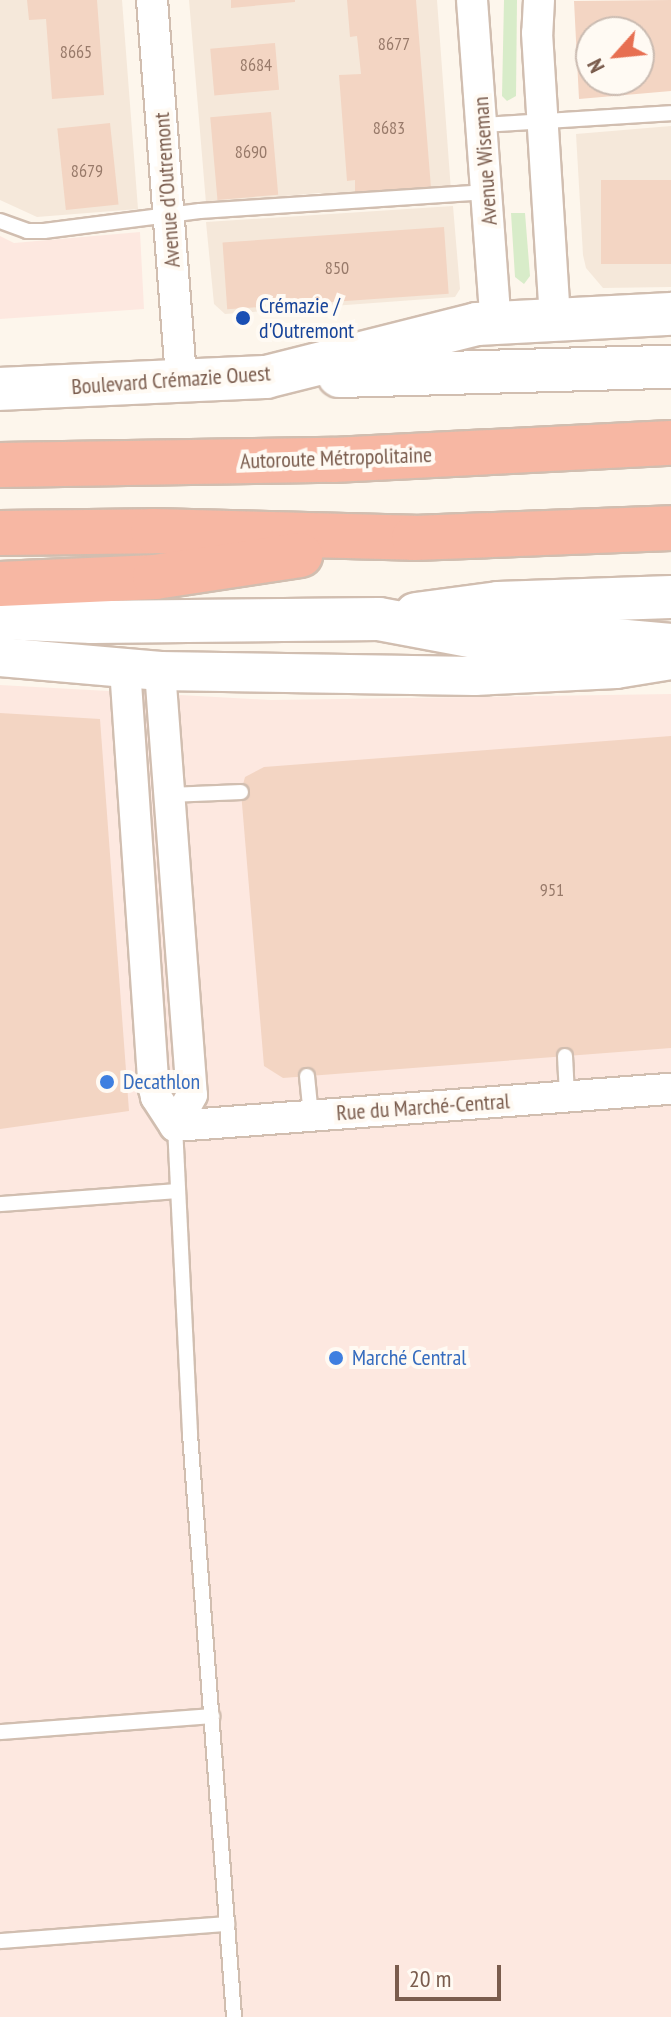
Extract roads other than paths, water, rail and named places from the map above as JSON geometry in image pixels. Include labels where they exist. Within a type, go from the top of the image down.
[{"type":"highway","name":"Autoroute Métropolitaine","points":[[0,465],[333,460],[671,443]]},
{"type":"highway","points":[[0,533],[153,531],[414,538],[671,528]]},
{"type":"highway","points":[[0,584],[155,577],[414,538]]},
{"type":"main road","name":"Boulevard Crémazie Ouest","points":[[0,389],[266,377],[477,324],[671,314]]},
{"type":"main road","points":[[266,377],[671,367]]},
{"type":"main road","points":[[0,618],[92,622],[379,619],[498,603],[671,597]]},
{"type":"main road","points":[[379,619],[497,641],[615,640],[671,645]]},
{"type":"street","name":"Avenue d'Outremont","points":[[152,0],[181,381]]},
{"type":"street","name":"Avenue Wiseman","points":[[472,0],[496,323]]},
{"type":"street","points":[[539,0],[537,33],[555,320]]},
{"type":"street","points":[[0,657],[143,669],[475,676],[616,669],[671,660]]},
{"type":"street","points":[[143,669],[170,795],[192,1095],[175,1126],[156,1097],[154,1088],[143,669]]},
{"type":"street","name":"Rue du Marché-Central","points":[[175,1126],[671,1089]]},
{"type":"lane","points":[[482,125],[671,113]]},
{"type":"lane","points":[[0,221],[30,231],[169,216],[487,192]]},
{"type":"lane","points":[[170,795],[241,792]]},
{"type":"lane","points":[[565,1056],[567,1096]]},
{"type":"lane","points":[[307,1076],[311,1116]]},
{"type":"lane","points":[[175,1126],[190,1434],[234,2017]]},
{"type":"lane","points":[[0,1204],[178,1191]]},
{"type":"lane","points":[[0,1732],[212,1716]]},
{"type":"lane","points":[[0,1941],[227,1924]]},
{"type":"place","name":"Crémazie / d'Outremont","points":[[243,318]]},
{"type":"place","name":"Decathlon","points":[[107,1082]]},
{"type":"place","name":"Marché Central","points":[[336,1358]]}]
